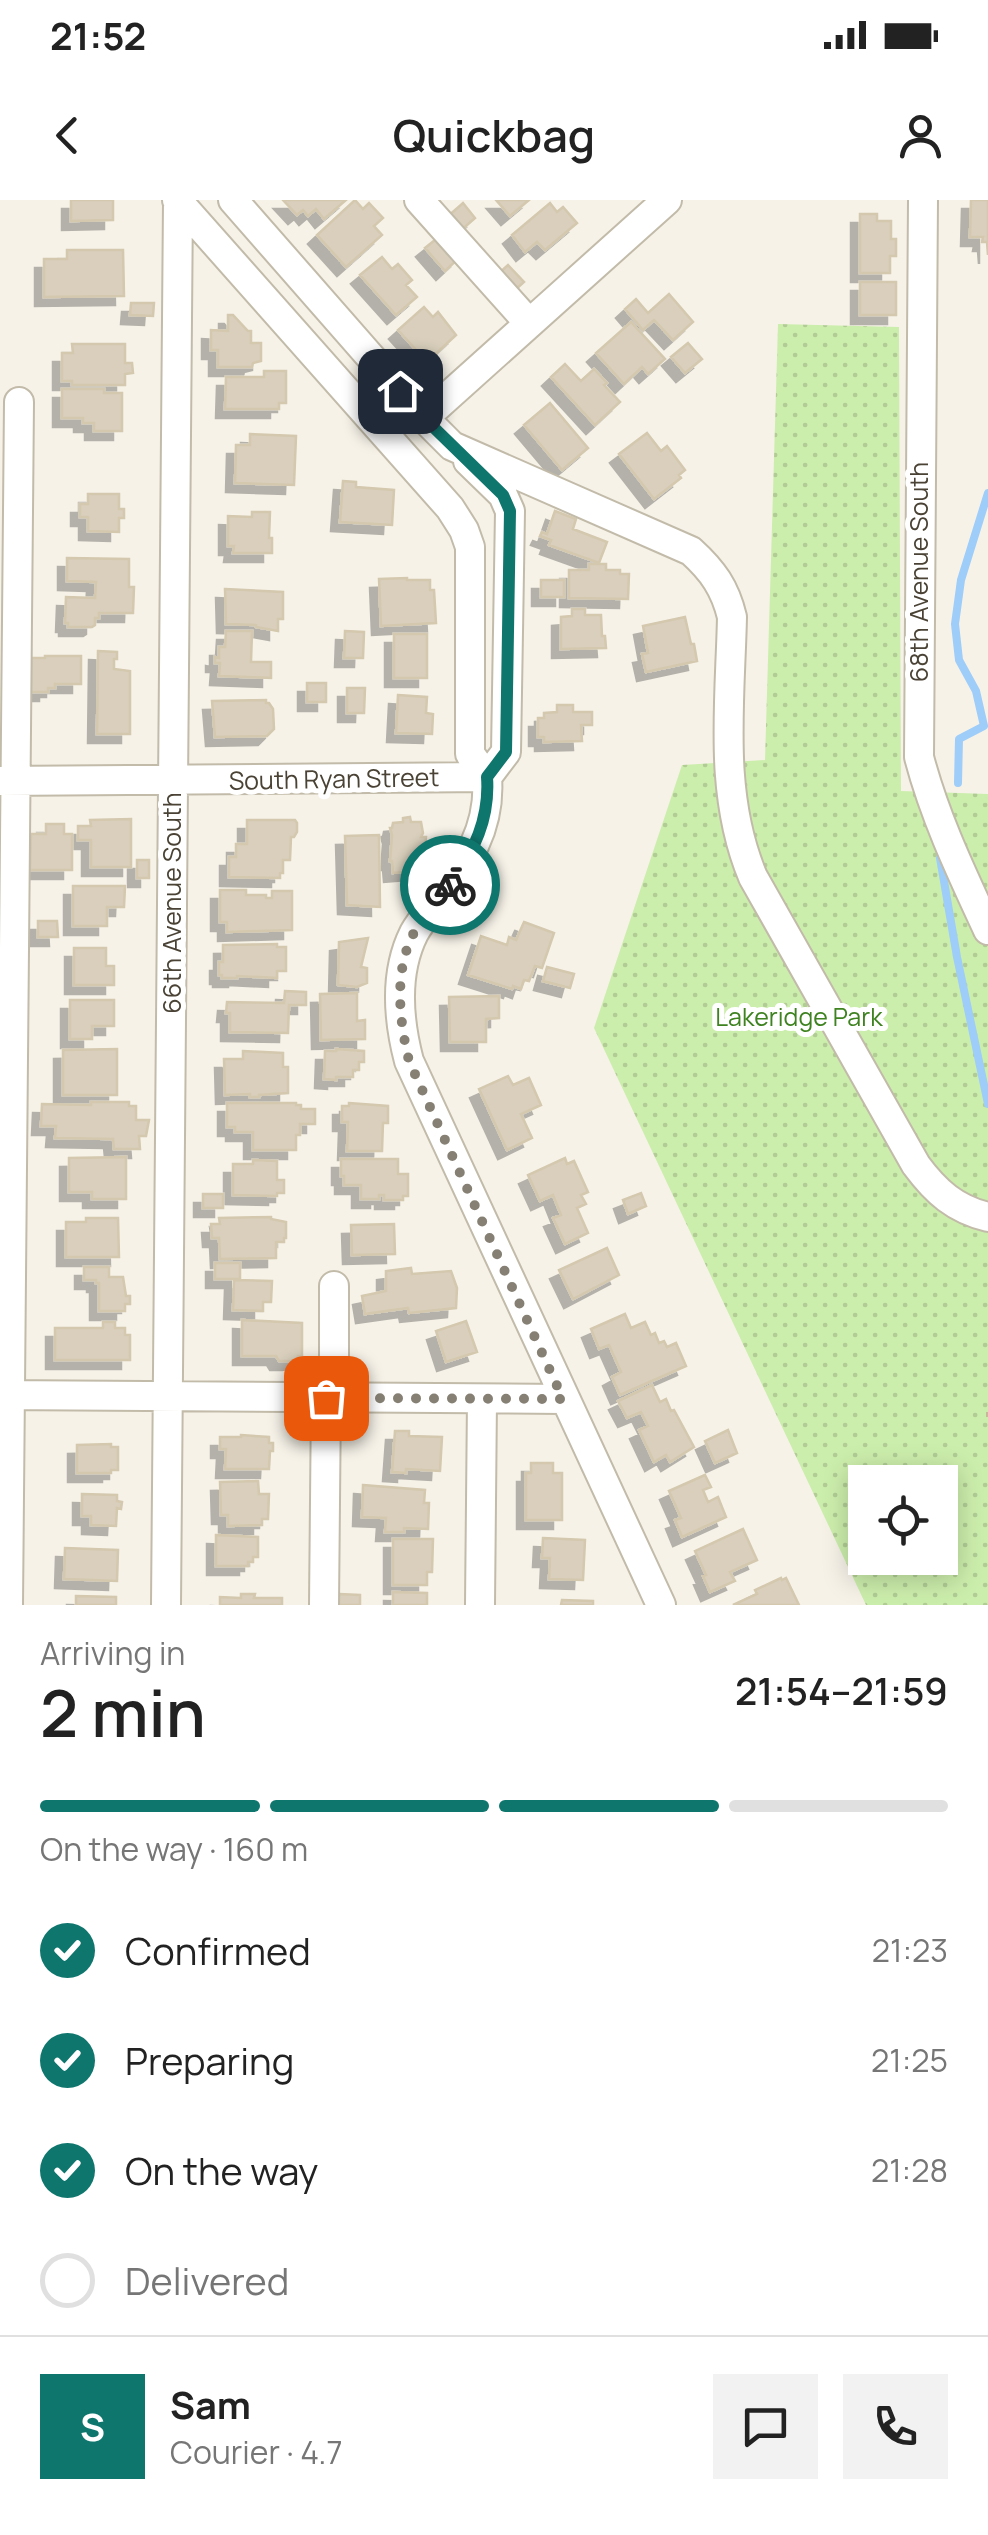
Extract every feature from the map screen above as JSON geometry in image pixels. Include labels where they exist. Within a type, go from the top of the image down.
[{"type":"street","points":[[233,200],[424,418],[503,495],[510,511],[506,752],[487,777]]},
{"type":"street","points":[[419,200],[530,323]]},
{"type":"street","points":[[424,418],[530,323],[635,210],[666,200]]},
{"type":"street","name":"68th Avenue South","points":[[923,200],[920,758],[944,830],[988,930]]},
{"type":"street","points":[[177,201],[450,508],[470,547],[470,754],[487,777],[486,816],[458,874],[414,932],[401,980],[400,1020],[409,1061],[661,1605]]},
{"type":"street","name":"66th Avenue South","points":[[166,1605],[177,201]]},
{"type":"street","points":[[8,1605],[5,1395],[9,781],[19,402]]},
{"type":"street","points":[[452,446],[691,552],[718,580],[732,617],[728,762],[732,806],[740,846],[753,877],[916,1165],[946,1199],[966,1211],[988,1217]]},
{"type":"street","name":"South Ryan Street","points":[[9,781],[487,777]]},
{"type":"street","points":[[324,1605],[334,1286]]},
{"type":"street","points":[[5,1395],[563,1399]]},
{"type":"street","points":[[480,1605],[482,1400]]},
{"type":"green space","name":"Lakeridge Park","points":[[778,324],[899,327],[901,791],[988,794],[988,1605],[866,1605],[852,1575],[958,1575],[958,1465],[848,1465],[848,1567],[594,1028],[682,765],[765,760]]},
{"type":"building","points":[[71,200],[113,200],[113,220],[71,221]]},
{"type":"building","points":[[283,200],[346,200],[324,219],[316,209],[308,216],[303,210],[297,215]]},
{"type":"building","points":[[355,200],[363,209],[369,203],[383,218],[374,226],[382,235],[346,267],[317,235]]},
{"type":"building","points":[[496,200],[529,200],[510,216]]},
{"type":"building","points":[[971,200],[988,200],[988,255],[983,237],[970,237]]},
{"type":"building","points":[[463,203],[475,218],[458,233],[446,218]]},
{"type":"building","points":[[550,203],[557,212],[563,207],[577,223],[545,250],[537,242],[525,252],[512,235]]},
{"type":"building","points":[[860,214],[877,214],[877,221],[891,221],[896,256],[890,256],[890,273],[860,273]]},
{"type":"building","points":[[440,236],[459,258],[445,271],[425,248]]},
{"type":"building","points":[[67,250],[123,250],[124,296],[44,297],[44,259],[67,259]]},
{"type":"building","points":[[382,257],[392,269],[398,264],[412,280],[406,285],[417,297],[396,315],[360,275]]},
{"type":"building","points":[[508,265],[524,282],[514,291],[498,274]]},
{"type":"building","points":[[860,282],[896,282],[896,315],[860,315]]},
{"type":"building","points":[[669,294],[693,322],[673,340],[654,320],[643,330],[625,309],[636,299],[648,313]]},
{"type":"building","points":[[131,303],[154,303],[153,316],[130,315]]},
{"type":"building","points":[[424,307],[433,317],[438,312],[456,335],[427,362],[398,330]]},
{"type":"building","points":[[228,315],[251,331],[251,343],[261,343],[261,361],[252,367],[218,367],[218,350],[211,350],[211,330],[228,331]]},
{"type":"building","points":[[631,322],[665,359],[648,374],[642,367],[624,384],[596,353]]},
{"type":"building","points":[[688,343],[702,359],[685,373],[671,357]]},
{"type":"building","points":[[72,344],[125,344],[125,363],[132,363],[133,373],[125,374],[125,385],[72,385],[72,381],[62,381],[62,353],[73,353]]},
{"type":"building","points":[[565,364],[581,381],[594,369],[620,402],[595,425],[551,377]]},
{"type":"building","points":[[264,371],[286,371],[286,403],[279,403],[279,409],[225,409],[226,377],[264,377]]},
{"type":"building","points":[[62,389],[122,393],[122,431],[94,431],[94,423],[83,423],[83,418],[62,418]]},
{"type":"building","points":[[550,403],[588,448],[562,470],[524,425]]},
{"type":"building","points":[[647,433],[661,451],[667,446],[685,470],[679,475],[681,478],[654,499],[619,454]]},
{"type":"building","points":[[250,434],[296,436],[294,485],[235,483],[236,445],[250,445]]},
{"type":"building","points":[[343,481],[356,482],[356,487],[394,490],[392,525],[340,522]]},
{"type":"building","points":[[88,494],[119,494],[119,509],[124,509],[124,518],[119,518],[119,532],[88,531],[88,517],[80,517],[80,504],[88,504]]},
{"type":"building","points":[[555,511],[576,519],[573,529],[607,542],[599,563],[549,545],[551,540],[540,536],[542,532],[547,534]]},
{"type":"building","points":[[252,512],[270,512],[272,553],[233,553],[234,546],[228,546],[228,516],[252,517]]},
{"type":"building","points":[[67,558],[129,559],[133,613],[99,613],[92,627],[68,627],[66,597],[95,598],[96,582],[67,581]]},
{"type":"building","points":[[589,564],[606,564],[606,570],[629,574],[628,599],[569,598],[569,570],[589,570]]},
{"type":"building","points":[[379,579],[430,580],[436,623],[381,626]]},
{"type":"building","points":[[541,580],[564,580],[564,597],[541,597]]},
{"type":"building","points":[[225,589],[283,592],[283,619],[278,619],[278,631],[256,625],[226,624]]},
{"type":"building","points":[[572,609],[585,609],[585,615],[601,615],[606,648],[561,649],[561,617],[572,616]]},
{"type":"building","points":[[685,617],[697,661],[646,672],[642,654],[648,653],[643,626]]},
{"type":"building","points":[[226,631],[252,631],[251,662],[271,662],[271,678],[219,676],[220,663],[215,663],[215,657],[219,658],[219,647],[225,647]]},
{"type":"building","points":[[345,631],[364,632],[363,658],[344,658]]},
{"type":"building","points":[[394,634],[427,634],[427,678],[394,678]]},
{"type":"building","points":[[98,651],[117,652],[114,669],[130,671],[130,734],[97,734]]},
{"type":"building","points":[[81,656],[81,684],[55,684],[48,692],[31,692],[31,658]]},
{"type":"building","points":[[307,683],[326,683],[326,702],[307,702]]},
{"type":"building","points":[[347,688],[365,688],[364,713],[347,713]]},
{"type":"building","points":[[398,695],[427,697],[426,713],[433,714],[432,734],[396,733]]},
{"type":"building","points":[[266,700],[273,709],[274,729],[267,736],[215,737],[212,701]]},
{"type":"building","points":[[557,705],[573,705],[573,712],[592,712],[592,725],[581,725],[582,741],[544,742],[544,737],[538,737],[538,718],[557,712]]},
{"type":"building","points":[[410,817],[411,822],[421,822],[428,870],[393,873],[390,828]]},
{"type":"building","points":[[131,819],[131,867],[91,867],[91,840],[78,840],[78,826],[91,826],[90,820]]},
{"type":"building","points":[[247,820],[297,823],[297,832],[291,837],[290,860],[283,860],[280,878],[229,877],[229,857],[236,857],[236,844],[247,844]]},
{"type":"building","points":[[46,824],[64,824],[64,834],[72,834],[72,870],[30,870],[31,834],[46,834]]},
{"type":"building","points":[[379,835],[380,907],[347,905],[345,836]]},
{"type":"building","points":[[137,860],[149,860],[149,878],[137,878]]},
{"type":"building","points":[[73,886],[125,886],[124,907],[107,907],[107,926],[73,926]]},
{"type":"building","points":[[220,890],[246,890],[246,895],[266,898],[272,898],[272,891],[292,891],[292,930],[227,932],[227,922],[220,922]]},
{"type":"building","points":[[38,921],[57,921],[58,937],[38,937]]},
{"type":"building","points":[[524,922],[554,933],[542,968],[535,966],[521,989],[468,975],[481,936],[507,945],[509,937],[516,940]]},
{"type":"building","points":[[368,938],[361,967],[367,968],[367,983],[357,987],[338,985],[339,942]]},
{"type":"building","points":[[223,945],[286,947],[286,971],[277,971],[277,978],[219,975]]},
{"type":"building","points":[[74,948],[106,948],[106,966],[114,966],[114,985],[74,985]]},
{"type":"building","points":[[547,967],[574,974],[570,988],[543,981]]},
{"type":"building","points":[[285,991],[306,992],[306,1005],[289,1005],[288,1033],[230,1032],[227,1002],[284,1003]]},
{"type":"building","points":[[357,993],[357,1021],[365,1020],[365,1039],[321,1040],[320,994]]},
{"type":"building","points":[[499,996],[499,1018],[486,1019],[486,1042],[450,1042],[449,997]]},
{"type":"building","points":[[70,1000],[114,1000],[114,1026],[92,1026],[92,1039],[70,1039]]},
{"type":"building","points":[[117,1049],[117,1095],[63,1095],[63,1050]]},
{"type":"building","points":[[243,1051],[283,1053],[283,1067],[288,1067],[288,1093],[259,1097],[225,1095],[224,1059],[243,1059]]},
{"type":"building","points":[[325,1051],[364,1051],[364,1062],[359,1062],[359,1070],[353,1070],[353,1077],[324,1079]]},
{"type":"building","points":[[508,1076],[513,1085],[529,1078],[541,1105],[521,1114],[532,1138],[507,1150],[479,1089]]},
{"type":"building","points":[[129,1102],[129,1106],[136,1106],[136,1120],[149,1120],[146,1136],[139,1136],[140,1149],[114,1149],[113,1139],[55,1138],[56,1126],[41,1126],[42,1104]]},
{"type":"building","points":[[227,1103],[296,1103],[301,1109],[315,1109],[315,1124],[300,1124],[296,1150],[253,1150],[253,1132],[235,1132],[235,1127],[227,1127]]},
{"type":"building","points":[[342,1106],[388,1106],[382,1151],[347,1151],[348,1122],[342,1122]]},
{"type":"building","points":[[126,1157],[126,1199],[92,1199],[92,1192],[69,1192],[69,1158]]},
{"type":"building","points":[[565,1158],[567,1164],[574,1161],[588,1192],[581,1195],[586,1204],[577,1208],[588,1233],[565,1244],[553,1218],[561,1215],[553,1195],[540,1201],[528,1175]]},
{"type":"building","points":[[341,1159],[398,1159],[398,1174],[408,1174],[408,1196],[403,1196],[403,1200],[384,1200],[384,1195],[379,1195],[379,1199],[361,1199],[361,1185],[344,1185]]},
{"type":"building","points":[[253,1160],[277,1161],[277,1180],[284,1180],[284,1193],[233,1195],[233,1164],[253,1164]]},
{"type":"building","points":[[641,1193],[646,1206],[628,1214],[623,1200]]},
{"type":"building","points":[[203,1194],[223,1194],[223,1208],[203,1208]]},
{"type":"building","points":[[271,1217],[286,1222],[284,1242],[276,1242],[276,1258],[220,1259],[219,1238],[212,1238],[211,1224],[220,1224],[219,1218]]},
{"type":"building","points":[[86,1218],[118,1218],[119,1257],[66,1257],[66,1222],[86,1222]]},
{"type":"building","points":[[394,1224],[395,1254],[352,1255],[351,1225]]},
{"type":"building","points":[[607,1248],[619,1275],[573,1299],[559,1270]]},
{"type":"building","points":[[215,1263],[240,1263],[240,1279],[215,1279]]},
{"type":"building","points":[[84,1267],[109,1267],[109,1277],[123,1277],[126,1296],[130,1296],[125,1311],[99,1311],[99,1283],[84,1280]]},
{"type":"building","points":[[411,1268],[412,1274],[451,1271],[457,1288],[456,1308],[409,1313],[408,1308],[365,1314],[362,1296],[386,1291],[386,1271]]},
{"type":"building","points":[[234,1280],[272,1281],[271,1302],[263,1302],[263,1311],[233,1310]]},
{"type":"building","points":[[625,1314],[631,1328],[645,1322],[659,1343],[664,1341],[667,1347],[676,1343],[686,1366],[620,1395],[612,1377],[621,1372],[609,1345],[599,1349],[591,1329]]},
{"type":"building","points":[[242,1320],[302,1323],[302,1356],[298,1360],[279,1361],[276,1356],[242,1356]]},
{"type":"building","points":[[466,1321],[477,1352],[446,1362],[436,1331]]},
{"type":"building","points":[[103,1322],[115,1322],[115,1328],[125,1328],[125,1335],[130,1335],[130,1360],[55,1360],[55,1328],[103,1328]]},
{"type":"building","points":[[652,1385],[660,1402],[666,1399],[671,1411],[674,1410],[694,1447],[670,1462],[666,1455],[654,1462],[639,1430],[648,1426],[641,1412],[627,1418],[618,1401]]},
{"type":"building","points":[[728,1430],[737,1453],[715,1463],[705,1441]]},
{"type":"building","points":[[395,1431],[409,1431],[409,1436],[442,1437],[440,1471],[392,1472]]},
{"type":"building","points":[[220,1437],[269,1437],[273,1451],[269,1469],[225,1469],[226,1449],[220,1449]]},
{"type":"building","points":[[77,1445],[118,1447],[118,1470],[77,1473]]},
{"type":"building","points":[[531,1463],[553,1463],[553,1473],[562,1473],[562,1520],[526,1520],[526,1473],[531,1473]]},
{"type":"building","points":[[705,1475],[711,1487],[703,1490],[708,1502],[718,1497],[726,1517],[682,1537],[675,1520],[681,1518],[669,1491]]},
{"type":"building","points":[[258,1481],[259,1494],[269,1494],[268,1519],[262,1519],[262,1525],[228,1526],[228,1515],[221,1515],[220,1482]]},
{"type":"building","points":[[363,1485],[425,1490],[428,1529],[385,1532],[386,1518],[362,1517]]},
{"type":"building","points":[[82,1494],[117,1495],[117,1501],[122,1502],[121,1509],[117,1508],[116,1526],[91,1525],[91,1516],[82,1516]]},
{"type":"building","points":[[743,1529],[757,1560],[730,1572],[735,1581],[710,1592],[695,1551]]},
{"type":"building","points":[[216,1535],[258,1537],[258,1557],[253,1557],[248,1566],[216,1566]]},
{"type":"building","points":[[543,1538],[585,1540],[583,1580],[549,1579],[550,1558],[542,1558]]},
{"type":"building","points":[[393,1539],[433,1539],[432,1572],[427,1572],[427,1585],[393,1585]]},
{"type":"building","points":[[65,1548],[118,1550],[117,1581],[64,1579]]},
{"type":"building","points":[[786,1578],[799,1605],[733,1605],[757,1594],[755,1590]]},
{"type":"building","points":[[393,1592],[427,1593],[427,1605],[393,1605]]},
{"type":"building","points":[[241,1594],[282,1598],[282,1605],[220,1605],[220,1597],[241,1598]]},
{"type":"building","points":[[339,1594],[360,1595],[360,1605],[339,1605]]},
{"type":"building","points":[[76,1596],[116,1597],[116,1605],[76,1605]]},
{"type":"building","points":[[562,1600],[593,1601],[593,1605],[561,1605]]},
{"type":"waterway","points":[[958,783],[959,739],[984,726],[976,691],[959,660],[955,624],[961,580],[988,493]]},
{"type":"waterway","points":[[940,858],[988,1104]]},
{"type":"way so far","points":[[326,1398],[563,1399],[409,1061],[402,1033],[399,1006],[406,955],[414,932],[450,885]]},
{"type":"route","points":[[400,391],[503,495],[510,511],[506,752],[487,777],[486,816],[475,845],[450,885]]}]
